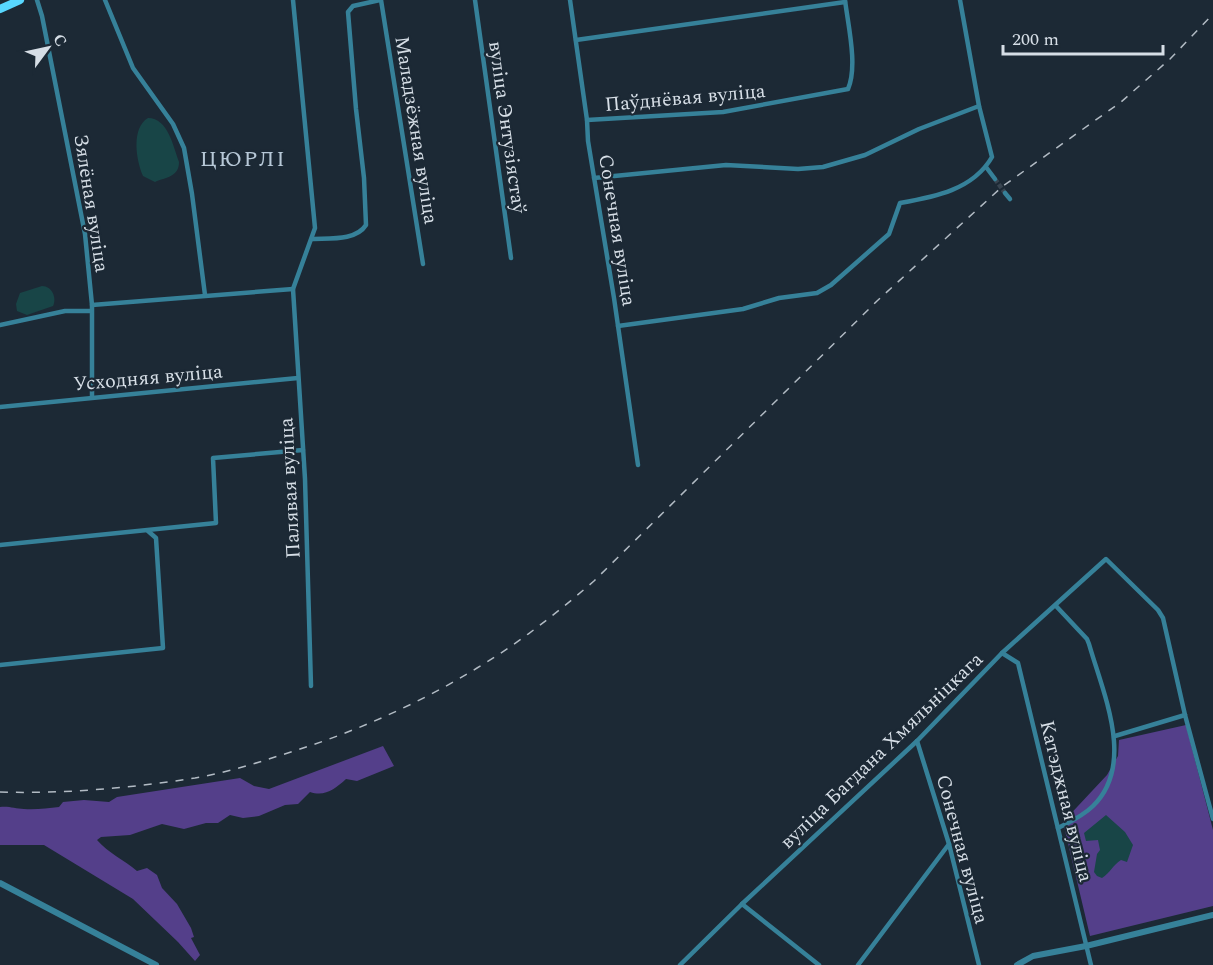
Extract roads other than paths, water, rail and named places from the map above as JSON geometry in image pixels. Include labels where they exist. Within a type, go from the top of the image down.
[{"type":"main road","points":[[0,9],[20,0]]},
{"type":"street","name":"Зялёная вуліца","points":[[37,0],[85,234],[91,308],[92,397]]},
{"type":"street","points":[[0,325],[66,311],[205,295],[293,289],[315,228],[293,0]]},
{"type":"street","points":[[312,239],[352,236],[366,225],[364,178],[348,12],[353,6],[381,0]]},
{"type":"street","name":"Маладзёжная вуліца","points":[[381,0],[423,264]]},
{"type":"street","name":"вуліца Энтузіястаў","points":[[475,0],[511,258]]},
{"type":"street","name":"Сонечная вуліца","points":[[570,0],[588,141],[638,465]]},
{"type":"street","points":[[618,326],[742,309],[779,298],[817,293],[831,285],[889,234],[900,203],[952,192],[987,167],[992,157],[979,106],[960,0]]},
{"type":"street","points":[[576,40],[845,1]]},
{"type":"street","name":"Паўднёвая вуліца","points":[[587,120],[723,112],[848,89],[852,66],[845,1]]},
{"type":"street","points":[[106,3],[133,68],[173,123],[184,148],[205,295]]},
{"type":"street","points":[[594,178],[716,166],[798,169],[824,167],[865,154],[919,129],[979,106]]},
{"type":"street","points":[[987,167],[995,179]]},
{"type":"street","points":[[1005,193],[1010,199]]},
{"type":"street","name":"Палявая вуліца","points":[[293,289],[303,450],[311,686]]},
{"type":"street","name":"Усходняя вуліца","points":[[0,407],[298,378]]},
{"type":"street","points":[[0,545],[216,523],[213,458],[303,450]]},
{"type":"street","points":[[156,538],[171,527]]},
{"type":"street","points":[[0,665],[163,648],[156,538],[148,531]]},
{"type":"street","name":"вуліца Багдана Хмяльніцкага","points":[[682,965],[742,904],[917,741],[1002,654],[1106,559],[1164,618],[1185,715]]},
{"type":"street","points":[[1056,606],[1087,639],[1115,736],[1115,755],[1109,783],[1094,806],[1058,828]]},
{"type":"street","name":"Катэджная вуліца","points":[[1002,654],[1018,663],[1091,965]]},
{"type":"street","points":[[1115,736],[1185,715],[1213,819]]},
{"type":"street","name":"Сонечная вуліца","points":[[917,741],[949,844],[979,965]]},
{"type":"street","points":[[858,965],[949,844]]},
{"type":"street","points":[[0,883],[156,965]]},
{"type":"street","points":[[742,904],[819,965]]},
{"type":"street","points":[[1017,965],[1033,956],[1086,946],[1213,915]]},
{"type":"tunnel","points":[[995,179],[1005,193]]},
{"type":"railway","points":[[0,792],[73,791],[147,785],[216,774],[304,748],[355,729],[430,695],[493,658],[566,605],[594,581],[877,301],[1003,186],[1121,102],[1170,59],[1213,14]]},
{"type":"district","name":"ЦЮРЛІ","points":[[243,158]]}]
